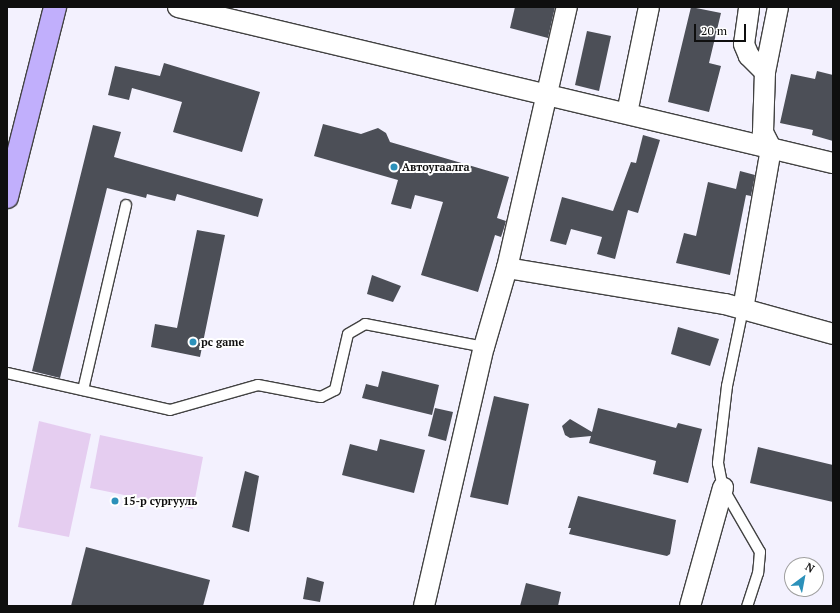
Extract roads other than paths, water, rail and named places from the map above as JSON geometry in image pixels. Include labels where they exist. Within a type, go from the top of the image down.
[{"type":"main road","points":[[7,197],[13,151],[55,7]]},
{"type":"street","points":[[178,7],[546,93],[833,163]]},
{"type":"street","points":[[424,606],[484,348],[508,268],[546,93],[567,7]]},
{"type":"street","points":[[627,113],[649,7]]},
{"type":"street","points":[[749,7],[744,44],[749,56],[765,72]]},
{"type":"street","points":[[742,309],[771,148],[763,132],[765,72],[778,7]]},
{"type":"street","points":[[508,268],[742,309],[833,334]]},
{"type":"street","points":[[690,606],[723,488]]},
{"type":"lane","points":[[83,390],[126,205]]},
{"type":"lane","points":[[742,309],[723,418],[718,463],[723,488],[760,552],[758,573],[747,606]]},
{"type":"lane","points":[[7,373],[170,410],[258,385],[321,397],[334,390],[348,334],[365,324],[484,348]]},
{"type":"place","name":"Автоугаалга","points":[[394,167]]},
{"type":"place","name":"pc game","points":[[193,342]]},
{"type":"place","name":"15-р сургууль","points":[[115,501]]}]
